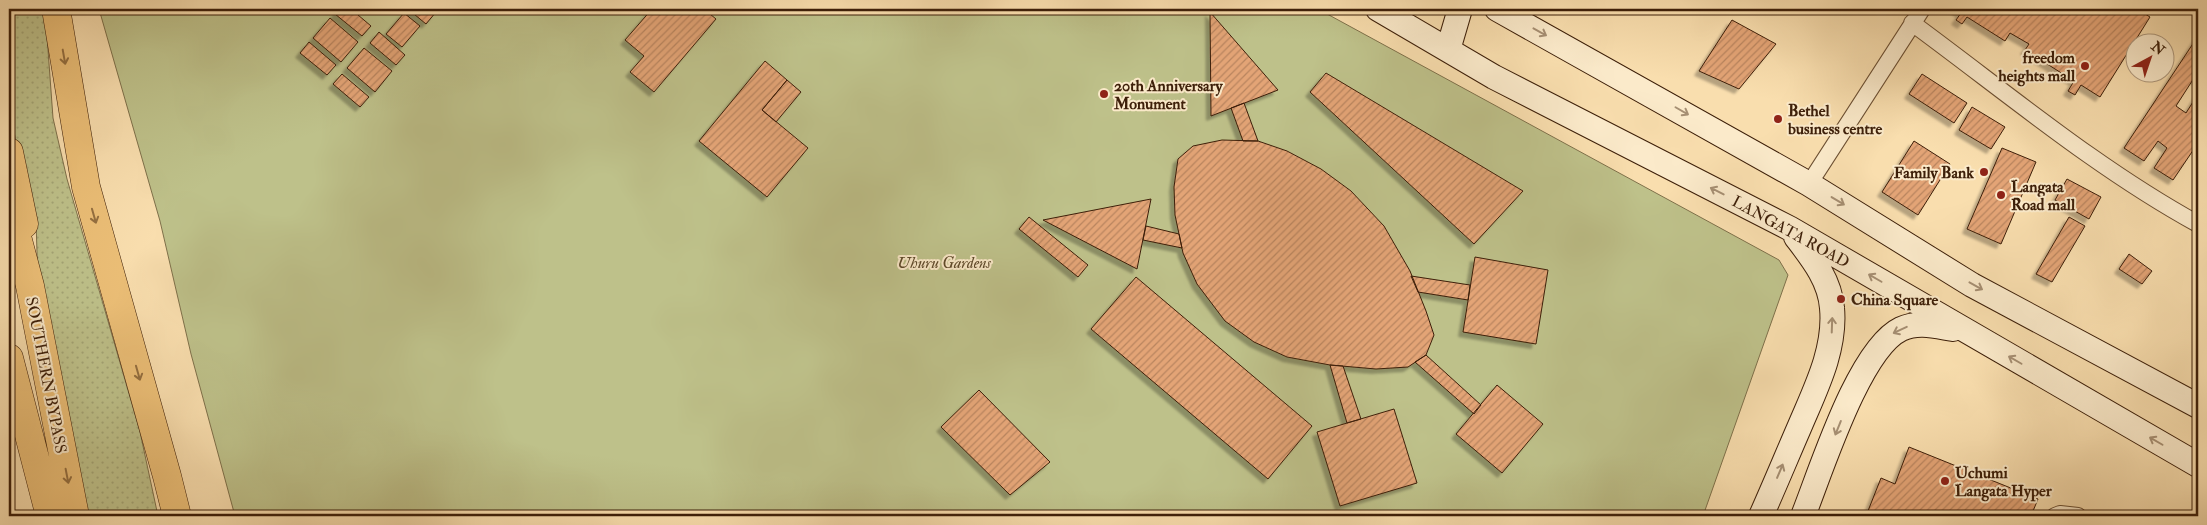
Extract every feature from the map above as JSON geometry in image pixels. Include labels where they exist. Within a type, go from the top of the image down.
[{"type":"highway","points":[[56,9],[86,187],[167,476],[176,516]]},
{"type":"highway","points":[[9,152],[24,227],[30,286]]},
{"type":"highway","name":"SOUTHERN BYPASS","points":[[9,206],[30,286],[75,516]]},
{"type":"highway","name":"SOUTHERN BYPASS","points":[[9,358],[50,516]]},
{"type":"main road","name":"LANGATA ROAD","points":[[1378,9],[1494,77],[1789,228],[2198,465]]},
{"type":"main road","points":[[1448,50],[1460,9]]},
{"type":"main road","points":[[1497,9],[1809,184],[1972,284],[2198,406]]},
{"type":"main road","points":[[1761,516],[1823,373],[1833,330],[1832,306],[1826,283],[1813,258],[1789,228]]},
{"type":"main road","points":[[1803,516],[1856,382],[1881,343],[1902,328],[1931,324],[1965,331]]},
{"type":"street","points":[[1809,184],[1922,9]]},
{"type":"street","points":[[1912,23],[2096,160],[2198,224]]},
{"type":"street","points":[[2055,516],[2060,514],[2078,516]]},
{"type":"green space","points":[[9,9],[45,9],[53,118],[67,179],[140,432],[158,516],[86,516],[38,285],[36,220],[19,158],[9,105]]},
{"type":"green space","name":"Uhuru Gardens","points":[[99,9],[1318,9],[1779,260],[1788,275],[1703,516],[235,516],[191,354],[160,221]]},
{"type":"building","points":[[339,9],[351,9],[371,26],[362,36],[335,14]]},
{"type":"building","points":[[408,9],[431,9],[436,12],[426,24]]},
{"type":"building","points":[[652,9],[678,9],[683,13],[686,9],[704,9],[716,19],[654,92],[630,72],[644,56],[625,40]]},
{"type":"building","name":"freedom heights mall","points":[[1955,9],[2137,9],[2150,17],[2141,32],[2124,32],[2124,59],[2100,97],[2081,85],[2075,95],[2068,91],[2074,81],[2025,50],[2029,44],[2010,33],[2005,41],[1967,17],[1962,24],[1956,20],[1961,13]]},
{"type":"building","points":[[1210,12],[1278,90],[1211,116]]},
{"type":"building","points":[[404,13],[420,26],[402,47],[386,34]]},
{"type":"building","points":[[330,18],[358,42],[341,62],[313,38]]},
{"type":"building","points":[[1732,20],[1776,44],[1739,89],[1699,71]]},
{"type":"building","points":[[379,32],[405,55],[396,65],[370,43]]},
{"type":"building","points":[[2198,36],[2198,80],[2194,78],[2176,106],[2186,113],[2198,94],[2198,143],[2173,180],[2154,168],[2167,148],[2158,141],[2144,161],[2124,148],[2168,82],[2174,82],[2174,72]]},
{"type":"building","points":[[309,42],[336,65],[327,75],[300,53]]},
{"type":"building","points":[[364,48],[392,71],[375,92],[347,68]]},
{"type":"building","points":[[765,61],[787,80],[762,110],[808,148],[767,197],[699,141]]},
{"type":"building","points":[[1326,73],[1523,191],[1474,244],[1310,92]]},
{"type":"building","points":[[342,74],[369,97],[360,107],[333,84]]},
{"type":"building","points":[[1922,74],[1967,103],[1954,123],[1909,94]]},
{"type":"building","points":[[787,80],[801,92],[776,122],[762,110]]},
{"type":"building","points":[[1244,103],[1258,141],[1243,141],[1231,108]]},
{"type":"building","points":[[1972,107],[2005,127],[1991,149],[1959,130]]},
{"type":"building","points":[[1222,140],[1258,141],[1287,151],[1321,169],[1351,191],[1384,226],[1410,271],[1434,335],[1426,355],[1408,367],[1376,369],[1330,365],[1287,357],[1254,342],[1225,321],[1197,284],[1183,253],[1175,215],[1174,187],[1178,159],[1193,146]]},
{"type":"building","points":[[1914,141],[1950,164],[1918,215],[1882,192]]},
{"type":"building","name":"Langata Road mall","points":[[2002,148],[2036,162],[2001,244],[1967,229]]},
{"type":"building","points":[[2067,179],[2101,197],[2089,219],[2055,200]]},
{"type":"building","points":[[1151,199],[1137,269],[1043,220]]},
{"type":"building","points":[[1029,217],[1088,265],[1078,277],[1019,229]]},
{"type":"building","points":[[2069,217],[2085,226],[2052,282],[2036,274]]},
{"type":"building","points":[[1146,226],[1179,234],[1182,248],[1143,240]]},
{"type":"building","points":[[2129,254],[2152,271],[2142,284],[2119,269]]},
{"type":"building","points":[[1475,257],[1548,270],[1536,344],[1463,332]]},
{"type":"building","points":[[1411,276],[1470,285],[1468,300],[1418,292]]},
{"type":"building","points":[[1136,277],[1312,426],[1268,479],[1091,329]]},
{"type":"building","points":[[1426,355],[1481,405],[1474,414],[1415,362]]},
{"type":"building","points":[[1330,365],[1343,366],[1361,419],[1347,423]]},
{"type":"building","points":[[1497,385],[1543,424],[1502,473],[1456,434]]},
{"type":"building","points":[[979,390],[1050,462],[1010,495],[941,427]]},
{"type":"building","points":[[1394,409],[1417,483],[1340,506],[1317,432]]},
{"type":"building","name":"Uchumi Langata Hyper","points":[[1909,447],[2038,499],[2031,516],[1866,516],[1881,478],[1895,484]]},
{"type":"place","name":"freedom heights mall","points":[[2085,66]]},
{"type":"place","name":"20th Anniversary Monument","points":[[1104,94]]},
{"type":"place","name":"Bethel business centre","points":[[1778,119]]},
{"type":"place","name":"Family Bank","points":[[1984,172]]},
{"type":"place","name":"Langata Road mall","points":[[2001,195]]},
{"type":"place","name":"China Square","points":[[1841,299]]},
{"type":"place","name":"Uchumi Langata Hyper","points":[[1945,481]]}]
